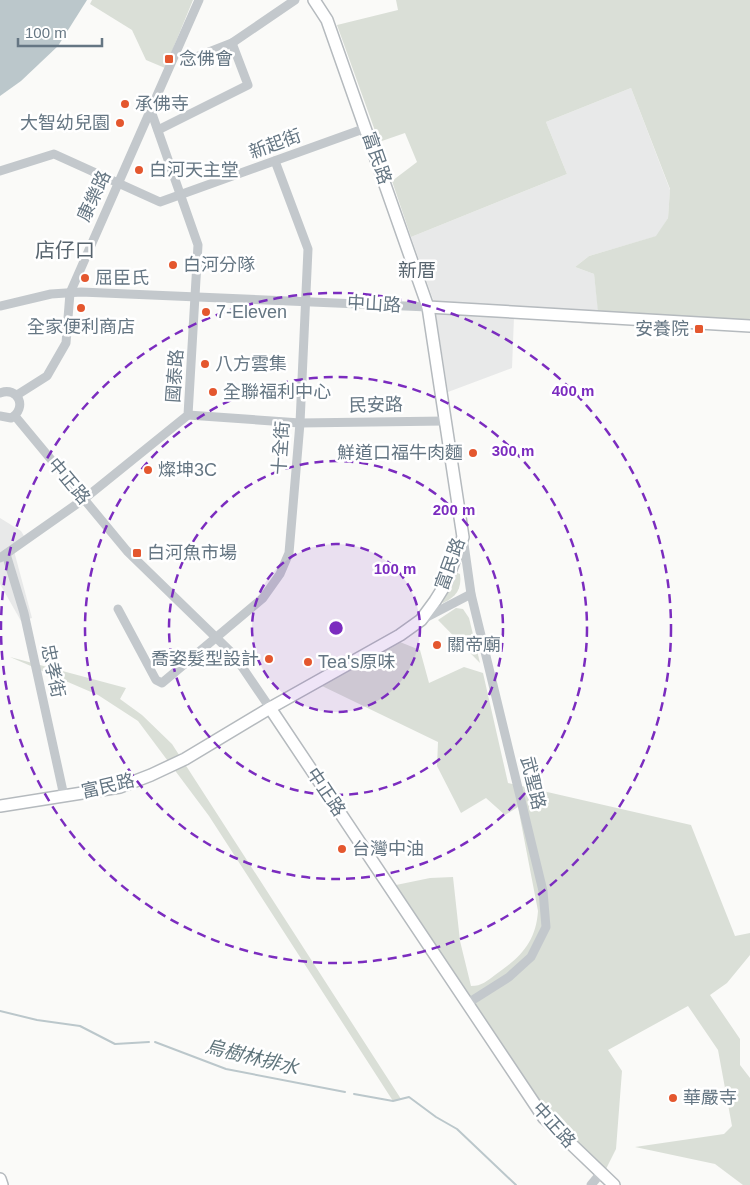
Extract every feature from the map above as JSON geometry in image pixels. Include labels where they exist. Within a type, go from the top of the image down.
[{"type":"main road","name":"富民路","points":[[0,806],[120,787],[185,759],[421,620],[445,585],[463,537],[428,307],[327,20],[314,0]]},
{"type":"main road","name":"中山路","points":[[428,307],[750,326]]},
{"type":"main road","name":"中正路","points":[[270,708],[544,1118],[614,1185]]},
{"type":"main road","points":[[0,1179],[2,1185]]},
{"type":"street","name":"康樂路","points":[[17,395],[46,376],[66,343],[70,293],[199,0]]},
{"type":"street","points":[[186,61],[232,43],[295,0]]},
{"type":"street","points":[[158,130],[248,85],[232,43]]},
{"type":"street","name":"國泰路","points":[[3,556],[84,499],[188,415],[198,244],[151,111]]},
{"type":"street","name":"新起街","points":[[0,171],[54,154],[160,202],[366,128]]},
{"type":"street","name":"十全街","points":[[118,609],[156,680],[162,683],[263,598],[284,567],[289,553],[300,423],[308,250],[276,161]]},
{"type":"street","name":"中山路","points":[[0,306],[51,294],[70,293],[245,300],[306,300],[428,307]]},
{"type":"street","points":[[0,416],[8,418],[15,416],[20,406],[17,395],[10,391],[1,390]]},
{"type":"street","name":"民安路","points":[[188,415],[300,423],[445,421]]},
{"type":"street","name":"中正路","points":[[15,416],[137,562],[234,655],[270,708]]},
{"type":"street","name":"武聖路","points":[[463,537],[471,594],[543,891],[546,927],[531,957],[509,977],[468,1003]]},
{"type":"street","name":"忠孝街","points":[[3,556],[24,614],[64,796]]},
{"type":"street","points":[[421,620],[471,594]]},
{"type":"street","points":[[591,1185],[601,1173]]},
{"type":"shaded area","points":[[0,0],[87,0],[58,46],[21,81],[0,96]]},
{"type":"shaded area","points":[[92,0],[193,0],[165,68],[146,60],[132,30],[90,4]]},
{"type":"shaded area","points":[[396,0],[750,0],[750,322],[598,312],[594,274],[575,267],[589,256],[656,236],[668,218],[670,189],[631,88],[546,122],[567,174],[411,237],[392,181],[417,162],[405,133],[379,142],[337,25],[398,10]]},
{"type":"shaded area","points":[[631,88],[670,190],[668,218],[657,236],[589,256],[575,267],[594,274],[600,325],[514,317],[512,368],[448,392],[434,302],[411,237],[567,174],[546,122]]},
{"type":"shaded area","points":[[0,518],[21,531],[27,541],[14,551],[32,618],[21,621],[0,584]]},
{"type":"shaded area","points":[[455,572],[460,574],[459,588],[455,595],[443,603],[440,601]]},
{"type":"shaded area","points":[[456,608],[463,609],[469,618],[480,663],[438,620]]},
{"type":"shaded area","points":[[395,640],[420,650],[429,683],[464,667],[483,673],[508,783],[691,825],[735,936],[750,933],[750,955],[727,983],[710,995],[740,1039],[740,1065],[750,1078],[750,1185],[743,1185],[715,1164],[635,1147],[724,1134],[732,1126],[718,1050],[688,1006],[608,1050],[622,1071],[616,1149],[606,1169],[544,1107],[396,885],[430,878],[453,877],[460,941],[471,986],[484,983],[504,969],[525,948],[534,932],[538,911],[518,807],[505,815],[486,798],[461,813],[437,766],[438,742],[322,686],[363,655]]},
{"type":"shaded area","points":[[10,657],[126,688],[120,699],[142,715],[172,744],[401,1099],[393,1101],[209,816],[138,721],[98,695]]},
{"type":"waterway","name":"烏樹林排水","points":[[0,1011],[37,1020],[80,1026],[115,1044],[149,1042]]},
{"type":"waterway","name":"烏樹林排水","points":[[155,1042],[226,1069],[345,1092]]},
{"type":"waterway","name":"烏樹林排水","points":[[354,1094],[393,1101],[409,1097],[436,1117],[457,1129],[516,1185]]},
{"type":"place","name":"念佛會","points":[[169,59]]},
{"type":"place","name":"承佛寺","points":[[125,104]]},
{"type":"place","name":"大智幼兒園","points":[[120,123]]},
{"type":"place","name":"白河天主堂","points":[[139,170]]},
{"type":"place","name":"白河分隊","points":[[173,265]]},
{"type":"place","name":"屈臣氏","points":[[85,278]]},
{"type":"place","name":"全家便利商店","points":[[81,308]]},
{"type":"place","name":"7-Eleven","points":[[206,312]]},
{"type":"place","name":"安養院","points":[[699,329]]},
{"type":"place","name":"八方雲集","points":[[205,364]]},
{"type":"place","name":"全聯福利中心","points":[[213,392]]},
{"type":"place","name":"鮮道口福牛肉麵","points":[[473,453]]},
{"type":"place","name":"燦坤3C","points":[[148,470]]},
{"type":"place","name":"白河魚市場","points":[[137,553]]},
{"type":"place","name":"關帝廟","points":[[437,645]]},
{"type":"place","name":"喬姿髮型設計","points":[[269,659]]},
{"type":"place","name":"Tea's原味","points":[[308,662]]},
{"type":"place","name":"台灣中油","points":[[342,849]]},
{"type":"place","name":"華嚴寺","points":[[673,1098]]},
{"type":"district","name":"店仔口","points":[[65,250]]},
{"type":"district","name":"新厝","points":[[417,270]]}]
